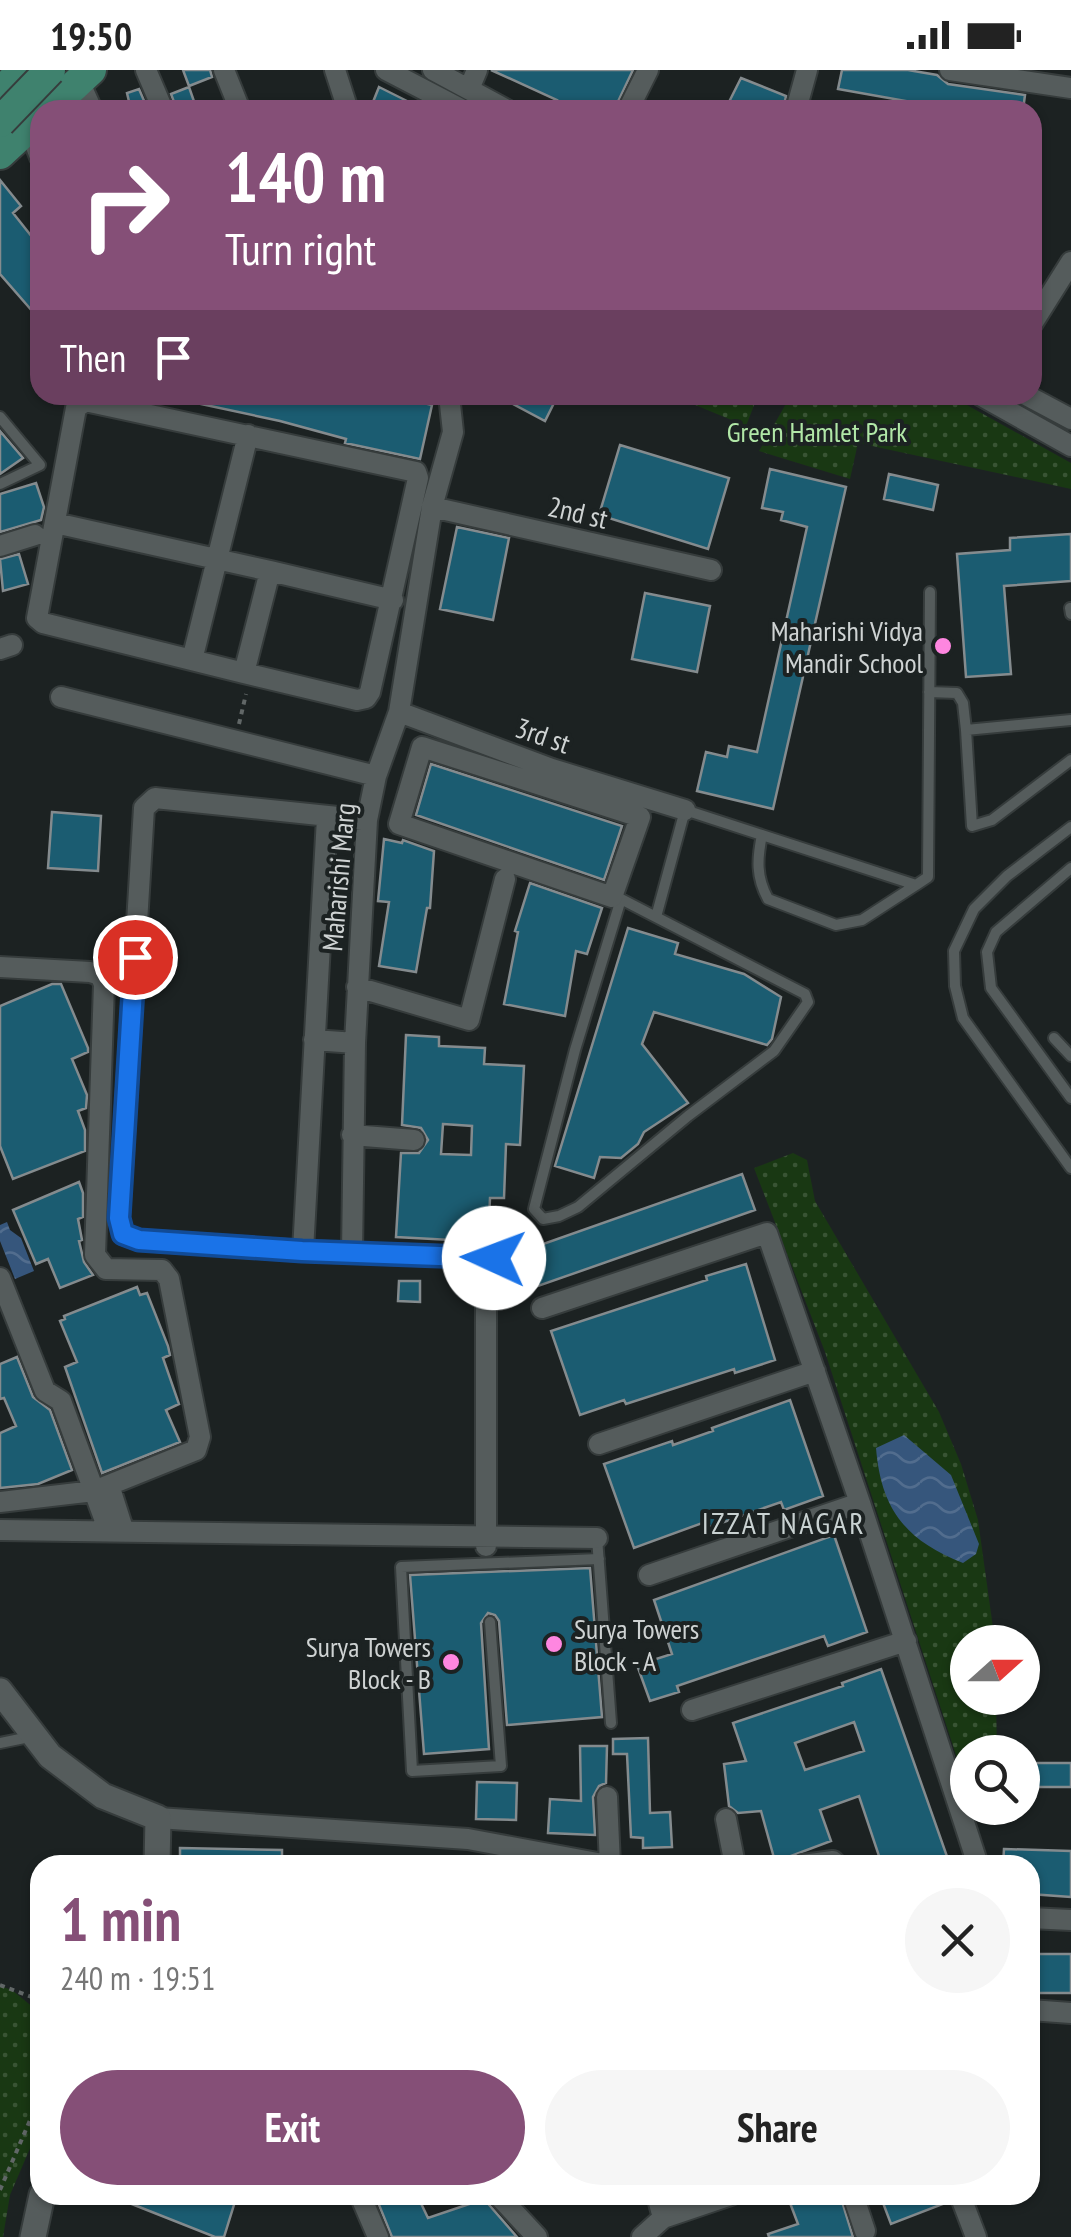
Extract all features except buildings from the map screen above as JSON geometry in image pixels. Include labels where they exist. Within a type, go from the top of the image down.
[{"type":"main road","points":[[38,100],[50,70]]},
{"type":"main road","points":[[55,100],[85,76]]},
{"type":"main road","points":[[12,82],[30,117]]},
{"type":"main road","points":[[0,154],[30,120]]},
{"type":"street","points":[[146,70],[159,100]]},
{"type":"street","points":[[224,70],[236,100]]},
{"type":"street","points":[[335,70],[345,100]]},
{"type":"street","points":[[386,70],[443,100]]},
{"type":"street","points":[[434,70],[473,80],[496,100]]},
{"type":"street","points":[[633,100],[648,70]]},
{"type":"street","points":[[799,100],[807,70]]},
{"type":"street","points":[[950,70],[1071,88]]},
{"type":"street","points":[[1042,308],[1071,262]]},
{"type":"street","points":[[1042,404],[1071,419]]},
{"type":"street","points":[[79,405],[37,618],[43,623],[247,674],[357,700],[366,698],[388,623],[418,478],[416,472],[104,405]]},
{"type":"street","name":"Maharishi Marg","points":[[352,1253],[352,1135],[366,820],[376,776],[399,712],[432,507],[453,432],[450,405]]},
{"type":"street","points":[[1001,405],[1071,446]]},
{"type":"street","points":[[192,660],[248,435]]},
{"type":"street","name":"2nd st","points":[[432,507],[712,570]]},
{"type":"street","points":[[55,524],[270,571],[395,591],[419,588]]},
{"type":"street","points":[[0,546],[35,535]]},
{"type":"street","points":[[247,674],[270,571]]},
{"type":"street","points":[[388,623],[412,626]]},
{"type":"street","points":[[60,696],[376,776]]},
{"type":"street","name":"3rd st","points":[[399,712],[543,776],[678,807]]},
{"type":"street","points":[[422,747],[543,776],[640,816],[612,897],[399,824],[422,747]]},
{"type":"street","points":[[366,820],[154,798],[144,808],[119,1218],[123,1234],[139,1240],[302,1251],[494,1258]]},
{"type":"street","points":[[302,1251],[327,818]]},
{"type":"street","points":[[357,987],[469,1020],[506,879]]},
{"type":"street","points":[[0,966],[100,975],[104,984],[96,1255],[106,1269],[150,1268],[162,1270],[168,1279],[200,1444],[196,1450],[102,1488],[0,1502]]},
{"type":"street","points":[[314,1040],[355,1043]]},
{"type":"street","points":[[352,1135],[414,1140]]},
{"type":"street","points":[[542,1308],[767,1233],[975,1855]]},
{"type":"street","points":[[0,1278],[4,1301],[45,1391],[61,1401],[102,1488],[115,1529]]},
{"type":"street","points":[[486,1303],[486,1543]]},
{"type":"street","points":[[599,1444],[816,1372]]},
{"type":"street","points":[[648,1575],[860,1503]]},
{"type":"street","points":[[0,1530],[115,1529],[598,1549]]},
{"type":"street","points":[[692,1710],[906,1641]]},
{"type":"street","points":[[0,1692],[50,1756],[103,1796],[158,1818],[468,1839],[549,1855]]},
{"type":"street","points":[[601,1855],[607,1797]]},
{"type":"street","points":[[157,1855],[158,1818]]},
{"type":"street","points":[[726,1819],[733,1855]]},
{"type":"street","points":[[1040,1918],[1071,1920]]},
{"type":"street","points":[[1040,2011],[1071,2013]]},
{"type":"street","points":[[32,2237],[40,2205]]},
{"type":"street","points":[[364,2205],[378,2237]]},
{"type":"street","points":[[507,2205],[537,2237]]},
{"type":"street","points":[[659,2205],[663,2218]]},
{"type":"street","points":[[642,2237],[663,2218],[701,2205]]},
{"type":"street","points":[[856,2205],[865,2231]]},
{"type":"street","points":[[964,2205],[976,2237]]},
{"type":"lane","points":[[0,417],[40,465],[0,484]]},
{"type":"lane","points":[[762,835],[757,861],[768,899],[836,924],[873,914],[928,878],[930,592]]},
{"type":"lane","points":[[929,692],[958,693],[963,703],[973,828],[992,820],[1071,760]]},
{"type":"lane","points":[[966,730],[1071,720]]},
{"type":"lane","points":[[656,917],[678,807],[916,885]]},
{"type":"lane","points":[[1071,827],[1007,876],[974,909],[954,951],[955,986],[963,1018],[1071,1168]]},
{"type":"lane","points":[[1071,868],[996,932],[987,952],[991,988],[1071,1098]]},
{"type":"lane","points":[[621,900],[656,917],[805,994],[808,1002],[774,1051],[578,1207],[543,1219],[534,1208],[575,1050],[621,900]]},
{"type":"lane","points":[[1054,1038],[1071,1056]]},
{"type":"lane","points":[[490,1622],[500,1766],[412,1772],[400,1567],[598,1549],[611,1722]]},
{"type":"lane","points":[[0,1744],[35,1736]]},
{"type":"path","points":[[240,723],[247,674]]},
{"type":"path","points":[[0,1985],[30,1996]]},
{"type":"path","points":[[0,2190],[30,2120]]},
{"type":"green space","points":[[695,405],[754,405],[746,426]]},
{"type":"green space","name":"Green Hamlet Park","points":[[785,405],[967,405],[1071,463],[1071,489],[858,443],[850,479],[759,451]]},
{"type":"green space","points":[[793,1153],[807,1160],[815,1201],[939,1412],[961,1464],[978,1520],[993,1625],[950,1625],[950,1715],[996,1715],[997,1735],[950,1737],[825,1352],[754,1168]]},
{"type":"green space","points":[[0,1986],[30,2005],[30,2148],[10,2195],[0,2237]]},
{"type":"water","points":[[7,1222],[10,1230],[21,1238],[34,1271],[15,1279],[0,1241],[0,1225]]},
{"type":"water","points":[[904,1435],[951,1475],[979,1544],[976,1554],[963,1563],[911,1533],[890,1505],[876,1448]]},
{"type":"place","name":"Maharishi Vidya Mandir School","points":[[943,646]]},
{"type":"place","name":"Surya Towers Block - A","points":[[554,1644]]},
{"type":"place","name":"Surya Towers Block - B","points":[[451,1662]]},
{"type":"district","name":"IZZAT NAGAR","points":[[784,1522]]},
{"type":"route","points":[[135,957],[119,1218],[123,1234],[139,1240],[302,1251],[494,1258]]}]
